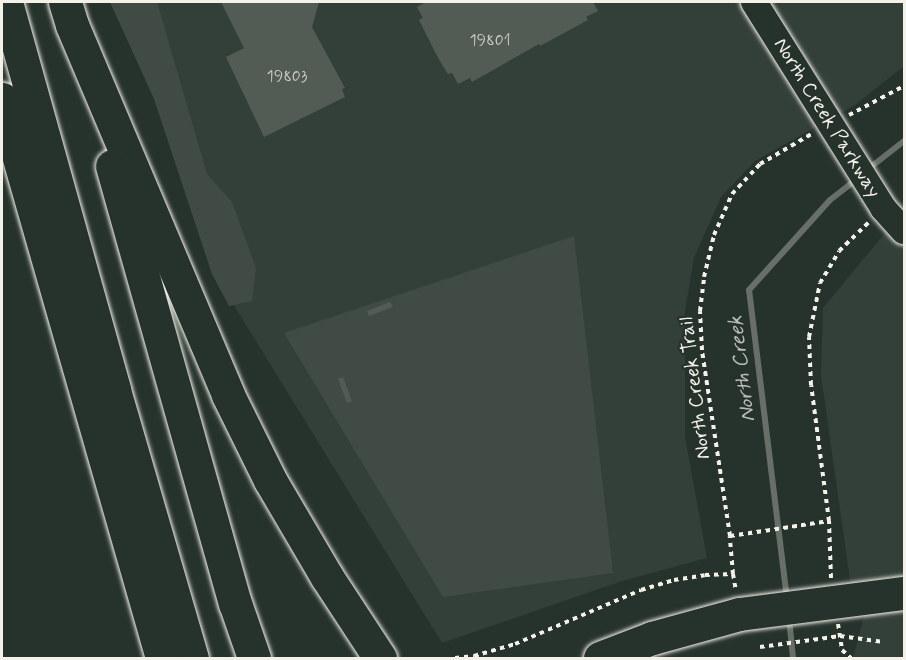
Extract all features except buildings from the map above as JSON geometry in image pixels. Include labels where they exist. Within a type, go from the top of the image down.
[{"type":"main road","points":[[6,2],[114,390],[192,658]]},
{"type":"main road","points":[[23,2],[208,658]]},
{"type":"main road","points":[[68,13],[235,603],[254,658]]},
{"type":"main road","points":[[68,13],[228,395],[270,480],[327,577],[381,658]]},
{"type":"main road","points":[[2,99],[162,658]]},
{"type":"main road","points":[[2,150],[146,658]]},
{"type":"main road","points":[[600,658],[651,638],[739,614],[904,593]]},
{"type":"street","name":"North Creek Parkway","points":[[754,2],[878,199],[904,231]]},
{"type":"path","name":"North Creek Trail","points":[[455,658],[474,656],[514,644],[641,590],[674,580],[705,575],[733,574],[730,536],[702,350],[700,310],[704,277],[714,235],[732,194],[760,164],[786,147],[904,86]]},
{"type":"path","points":[[851,658],[842,650],[840,636],[828,603],[831,574],[829,522],[811,385],[809,338],[820,283],[839,251],[878,199]]},
{"type":"path","points":[[730,536],[829,522]]},
{"type":"path","points":[[760,647],[840,636],[884,642]]},
{"type":"shaded area","points":[[110,2],[157,2],[207,174],[232,202],[256,268],[252,301],[229,306],[212,274],[154,99]]},
{"type":"shaded area","points":[[137,2],[904,2],[904,66],[855,105],[755,161],[721,197],[694,258],[685,311],[685,437],[707,558],[622,581],[442,643],[230,299]]},
{"type":"shaded area","points":[[904,220],[904,580],[851,587],[821,375],[823,308],[885,233]]},
{"type":"shaded area","points":[[574,236],[613,573],[443,597],[284,333]]},
{"type":"shaded area","points":[[904,593],[904,658],[853,658],[869,597]]},
{"type":"waterway","name":"North Creek","points":[[867,170],[904,141]]},
{"type":"waterway","name":"North Creek","points":[[787,599],[749,290],[830,200],[857,179]]},
{"type":"waterway","name":"North Creek","points":[[789,618],[793,658]]}]
